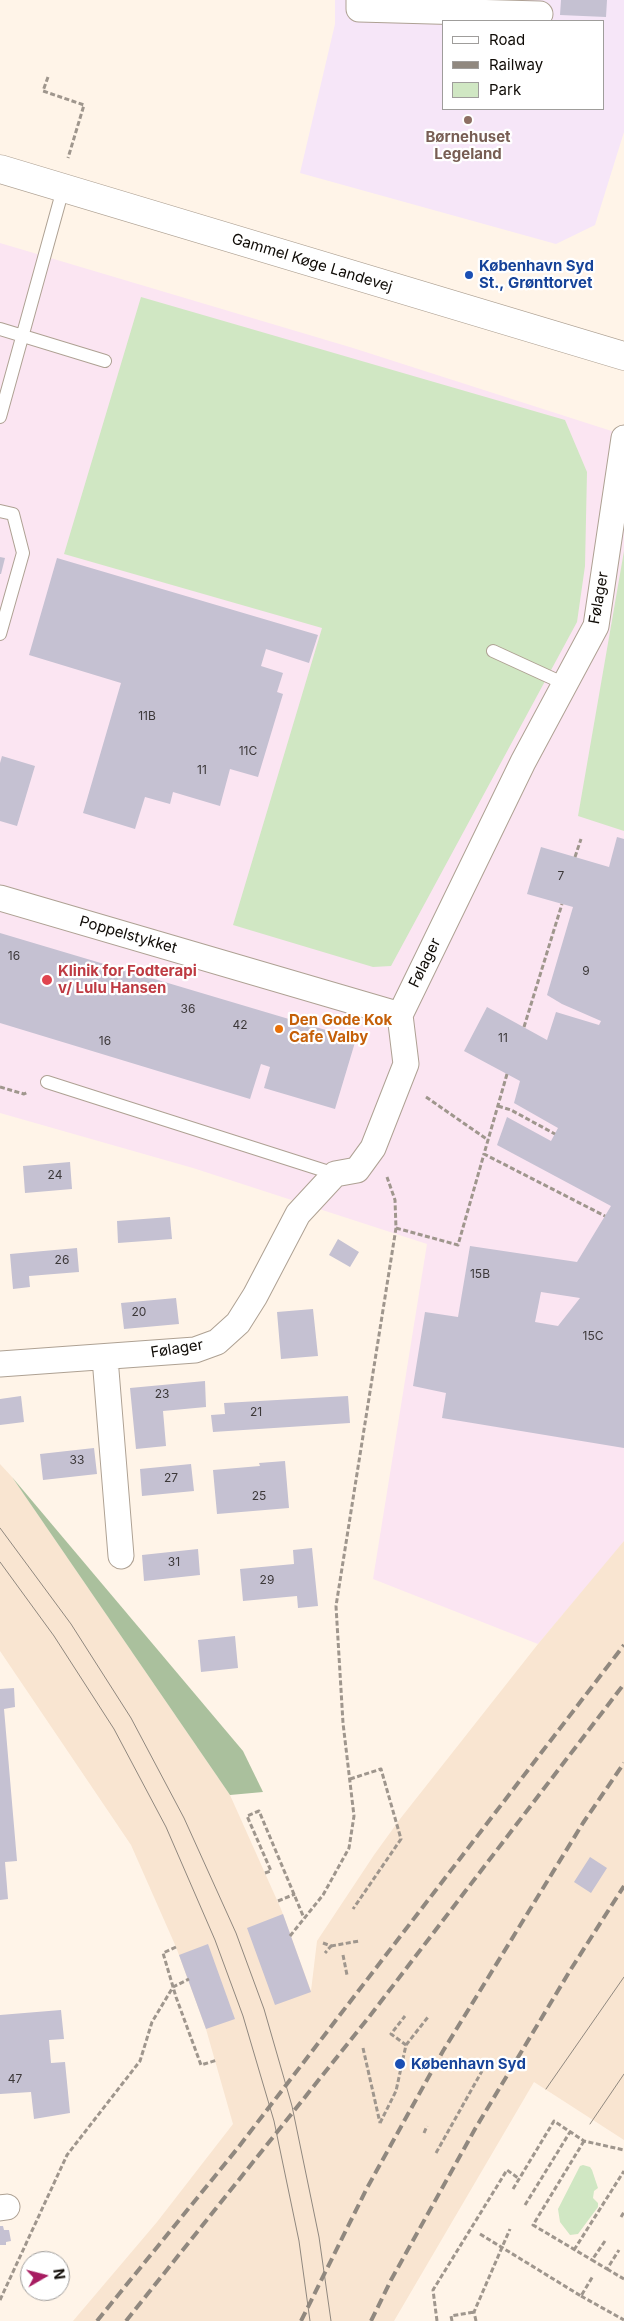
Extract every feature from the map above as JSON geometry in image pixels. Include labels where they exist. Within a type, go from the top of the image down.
[{"type":"street","points":[[359,0],[359,9],[540,14]]},
{"type":"street","name":"Gammel Køge Landevej","points":[[0,169],[624,356]]},
{"type":"street","name":"Følager","points":[[400,1015],[519,770],[596,626],[624,438]]},
{"type":"street","name":"Poppelstykket","points":[[0,898],[400,1015]]},
{"type":"street","points":[[335,1174],[357,1170],[372,1148],[400,1080],[406,1064],[400,1015]]},
{"type":"street","name":"Følager","points":[[0,1364],[105,1358],[195,1350],[217,1342],[238,1323],[256,1296],[298,1214],[335,1174]]},
{"type":"street","points":[[105,1358],[121,1556]]},
{"type":"lane","points":[[0,417],[63,189]]},
{"type":"lane","points":[[0,329],[105,361]]},
{"type":"lane","points":[[0,511],[13,514],[23,553],[0,634]]},
{"type":"lane","points":[[493,651],[565,684]]},
{"type":"lane","points":[[47,1082],[335,1174]]},
{"type":"path","points":[[48,77],[42,91],[84,105],[78,125]]},
{"type":"path","points":[[576,858],[580,839]]},
{"type":"path","points":[[524,1027],[562,904]]},
{"type":"path","points":[[396,1228],[458,1245],[507,1074]]},
{"type":"path","points":[[400,1080],[488,1140]]},
{"type":"path","points":[[498,1106],[511,1110],[555,1134]]},
{"type":"path","points":[[290,1936],[323,1895],[349,1848],[354,1816],[343,1723],[336,1606],[396,1228],[395,1200],[391,1186],[372,1148]]},
{"type":"path","points":[[484,1154],[605,1216]]},
{"type":"path","points":[[350,1779],[382,1769],[401,1839],[353,1909]]},
{"type":"path","points":[[266,1873],[271,1871],[247,1816],[259,1811],[304,1918]]},
{"type":"path","points":[[278,1902],[293,1895]]},
{"type":"path","points":[[323,1943],[331,1946],[359,1941]]},
{"type":"path","points":[[325,1953],[331,1946]]},
{"type":"path","points":[[176,1947],[163,1952],[173,1987],[201,2065],[217,2060]]},
{"type":"path","points":[[343,1955],[347,1975]]},
{"type":"path","points":[[0,2300],[67,2155],[140,2061],[152,2022],[173,1987],[189,1979]]},
{"type":"path","points":[[405,2016],[391,2034],[406,2045]]},
{"type":"path","points":[[363,2048],[380,2124],[396,2091],[406,2045],[428,2017]]},
{"type":"path","points":[[436,2153],[482,2071]]},
{"type":"path","points":[[513,2189],[554,2121],[584,2141],[624,2150]]},
{"type":"path","points":[[424,2133],[427,2126]]},
{"type":"path","points":[[525,2205],[570,2132]]},
{"type":"path","points":[[584,2141],[533,2225],[624,2279]]},
{"type":"path","points":[[437,2321],[433,2290],[507,2170],[518,2178]]},
{"type":"path","points":[[574,2250],[624,2171]]},
{"type":"path","points":[[621,2216],[624,2212]]},
{"type":"path","points":[[476,2321],[474,2312],[510,2229]]},
{"type":"path","points":[[480,2234],[624,2320]]},
{"type":"path","points":[[592,2260],[606,2240]]},
{"type":"path","points":[[607,2269],[619,2250]]},
{"type":"path","points":[[581,2296],[593,2276]]},
{"type":"path","points":[[452,2321],[451,2316],[474,2312]]},
{"type":"path","points":[[458,2315],[460,2321]]},
{"type":"shaded area","name":"Børnehuset Legeland","points":[[335,0],[624,0],[624,132],[595,225],[556,244],[300,173],[335,24]]},
{"type":"shaded area","points":[[0,243],[353,348],[624,435],[624,1543],[538,1644],[373,1579],[427,1244],[193,1168],[0,1113]]},
{"type":"shaded area","points":[[0,1464],[12,1477],[230,1795],[281,1909],[311,1991],[317,1941],[374,1855],[400,1819],[538,1644],[624,1541],[624,2140],[534,2082],[394,2321],[73,2321],[157,2222],[233,2124],[206,2029],[176,1947],[131,1845],[0,1651]]},
{"type":"green space","points":[[141,297],[565,420],[587,472],[585,566],[577,622],[391,966],[373,967],[233,925],[322,628],[64,554]]},
{"type":"green space","points":[[624,551],[624,831],[578,816]]},
{"type":"green space","points":[[12,1477],[243,1751],[263,1792],[230,1795]]},
{"type":"green space","points":[[580,2166],[590,2167],[592,2170],[598,2188],[594,2191],[593,2198],[598,2203],[598,2207],[578,2234],[570,2235],[560,2222],[558,2209]]},
{"type":"building","points":[[561,0],[607,0],[606,17],[560,15]]},
{"type":"building","points":[[0,557],[5,558],[1,574],[0,574]]},
{"type":"building","points":[[57,558],[318,635],[309,663],[266,649],[261,666],[283,673],[277,692],[283,694],[258,777],[230,769],[220,806],[173,792],[170,804],[145,797],[135,829],[83,813],[121,683],[29,655]]},
{"type":"building","points":[[2,756],[35,766],[17,826],[0,821],[0,763]]},
{"type":"building","points":[[617,837],[624,839],[624,1448],[442,1418],[446,1393],[413,1386],[425,1312],[458,1317],[470,1246],[577,1262],[611,1206],[497,1145],[507,1117],[551,1141],[558,1128],[514,1103],[520,1081],[464,1051],[487,1007],[547,1040],[556,1012],[599,1025],[601,1021],[562,1004],[547,995],[573,907],[527,894],[541,847],[609,867]],"holes":[[[541,1292],[580,1298],[558,1326],[535,1322]]]},
{"type":"building","points":[[0,933],[356,1039],[335,1109],[264,1088],[270,1067],[261,1064],[250,1099],[0,1023]]},
{"type":"building","points":[[70,1162],[72,1189],[25,1193],[23,1166]]},
{"type":"building","points":[[170,1217],[172,1239],[118,1243],[117,1221]]},
{"type":"building","points":[[338,1239],[359,1252],[350,1267],[329,1255]]},
{"type":"building","points":[[77,1248],[79,1272],[29,1276],[30,1287],[13,1289],[10,1254]]},
{"type":"building","points":[[176,1298],[179,1324],[124,1329],[121,1303]]},
{"type":"building","points":[[313,1309],[318,1356],[281,1359],[277,1312]]},
{"type":"building","points":[[205,1381],[206,1407],[163,1411],[166,1446],[136,1449],[130,1388]]},
{"type":"building","points":[[21,1396],[24,1422],[0,1425],[0,1399]]},
{"type":"building","points":[[348,1396],[350,1423],[213,1432],[211,1415],[225,1414],[224,1403]]},
{"type":"building","points":[[94,1448],[97,1474],[43,1480],[40,1454]]},
{"type":"building","points":[[285,1461],[289,1508],[217,1514],[213,1470],[260,1466],[259,1463]]},
{"type":"building","points":[[191,1464],[194,1491],[142,1496],[140,1469]]},
{"type":"building","points":[[312,1548],[318,1606],[298,1608],[297,1596],[243,1601],[240,1569],[294,1564],[293,1550]]},
{"type":"building","points":[[198,1549],[200,1575],[144,1581],[142,1555]]},
{"type":"building","points":[[235,1636],[238,1668],[201,1672],[198,1640]]},
{"type":"building","points":[[14,1688],[15,1707],[4,1709],[17,1861],[5,1862],[8,1899],[0,1900],[0,1689]]},
{"type":"building","points":[[590,1857],[607,1868],[591,1893],[574,1882]]},
{"type":"building","points":[[283,1914],[311,1992],[275,2005],[247,1928]]},
{"type":"building","points":[[208,1944],[235,2019],[206,2029],[179,1955]]},
{"type":"building","points":[[61,2010],[64,2039],[49,2040],[51,2063],[65,2062],[70,2113],[34,2119],[31,2092],[0,2094],[0,2015]]},
{"type":"building","points":[[0,2226],[3,2226],[4,2230],[9,2230],[11,2241],[6,2242],[6,2245],[0,2245]]},
{"type":"tram line","points":[[0,1528],[71,1624],[131,1718],[184,1818],[236,1933],[264,2009],[292,2106],[319,2237],[331,2321]]},
{"type":"tram line","points":[[0,1562],[54,1636],[114,1729],[166,1827],[215,1940],[243,2016],[274,2121],[299,2241],[310,2321]]},
{"type":"tram line","points":[[546,2089],[624,1977]]},
{"type":"tram line","points":[[590,2124],[624,2074]]},
{"type":"railway","points":[[97,2321],[237,2149],[624,1645]]},
{"type":"railway","points":[[126,2321],[369,2017],[624,1684]]},
{"type":"railway","points":[[301,2321],[367,2188],[443,2051],[583,1823],[624,1763]]},
{"type":"railway","points":[[371,2321],[391,2280],[475,2129],[571,1969],[624,1886]]},
{"type":"place","name":"Børnehuset Legeland","points":[[468,120]]},
{"type":"place","name":"København Syd St., Grønttorvet","points":[[469,275]]},
{"type":"place","name":"Klinik for Fodterapi v/ Lulu Hansen","points":[[47,980]]},
{"type":"place","name":"Den Gode Kok Cafe Valby","points":[[279,1029]]},
{"type":"place","name":"København Syd","points":[[400,2064]]}]
